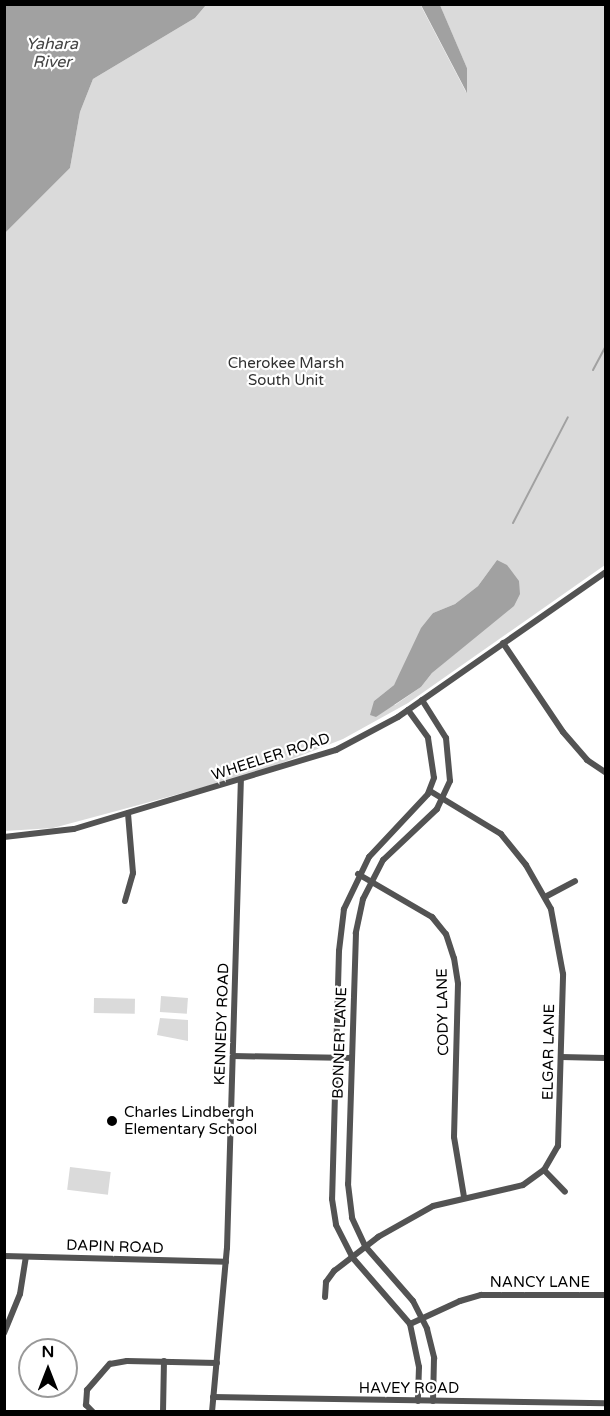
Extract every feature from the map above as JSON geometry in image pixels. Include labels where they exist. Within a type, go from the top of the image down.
[{"type":"street","name":"WHEELER ROAD","points":[[4,837],[52,833],[241,780],[336,750],[408,710],[606,572]]},
{"type":"street","points":[[503,643],[563,732],[587,760],[606,773]]},
{"type":"street","points":[[422,700],[442,730],[450,752],[450,781],[444,798]]},
{"type":"street","points":[[408,710],[430,746],[434,768],[430,791]]},
{"type":"street","name":"KENNEDY ROAD","points":[[212,1412],[226,1263],[241,780]]},
{"type":"street","name":"ELGAR LANE","points":[[325,1297],[328,1279],[365,1246],[433,1206],[464,1197],[515,1188],[544,1170],[558,1146],[562,960],[544,897],[501,834],[430,791]]},
{"type":"street","name":"BONNER LANE","points":[[418,1401],[419,1367],[410,1324],[352,1257],[333,1212],[341,923],[358,874],[384,839],[430,791]]},
{"type":"street","name":"BONNER LANE","points":[[433,1401],[433,1348],[422,1318],[413,1301],[365,1246],[352,1218],[348,1184],[356,933],[363,899],[383,860],[444,798]]},
{"type":"street","points":[[125,901],[133,873],[128,813]]},
{"type":"street","name":"CODY LANE","points":[[358,874],[432,918],[446,934],[454,958],[458,984],[454,1137],[464,1197]]},
{"type":"street","points":[[544,897],[575,881]]},
{"type":"street","points":[[232,1056],[352,1058]]},
{"type":"street","points":[[561,1057],[606,1058]]},
{"type":"street","points":[[544,1170],[565,1192]]},
{"type":"street","name":"DAPIN ROAD","points":[[4,1256],[226,1263]]},
{"type":"street","points":[[4,1333],[20,1294],[26,1257]]},
{"type":"street","name":"NANCY LANE","points":[[410,1324],[481,1295],[606,1295]]},
{"type":"street","points":[[163,1412],[164,1361]]},
{"type":"street","points":[[93,1412],[86,1405],[87,1390],[110,1364],[164,1361],[217,1363]]},
{"type":"street","name":"HAVEY ROAD","points":[[213,1397],[606,1403]]},
{"type":"street","points":[[536,1412],[537,1402]]},
{"type":"green space","name":"Cherokee Marsh South Unit","points":[[420,4],[466,92],[467,68],[440,5],[605,5],[605,565],[408,703],[343,739],[259,772],[135,806],[53,828],[5,831],[5,233],[70,168],[80,112],[93,79],[195,18],[206,5]],"holes":[[[497,560],[493,622],[432,673],[421,687],[395,705],[374,701],[394,685],[433,613],[455,604],[478,586]]]},
{"type":"green space","points":[[161,996],[188,998],[187,1014],[160,1012]]},
{"type":"green space","points":[[94,998],[135,999],[135,1014],[94,1013]]},
{"type":"green space","points":[[160,1018],[188,1020],[188,1041],[157,1035]]},
{"type":"green space","points":[[70,1167],[111,1172],[108,1195],[67,1190]]},
{"type":"water","name":"Yahara River","points":[[5,4],[206,5],[195,18],[93,79],[80,112],[70,168],[5,233]]},
{"type":"water","points":[[421,5],[440,5],[467,68],[467,93]]},
{"type":"water","points":[[497,560],[507,565],[519,581],[520,594],[514,606],[432,673],[421,687],[376,717],[370,715],[374,701],[394,685],[421,628],[433,613],[455,604],[478,586]]},
{"type":"waterway","points":[[593,370],[606,346]]},
{"type":"waterway","points":[[513,523],[568,417]]},
{"type":"place","name":"Charles Lindbergh Elementary School","points":[[112,1121]]}]
